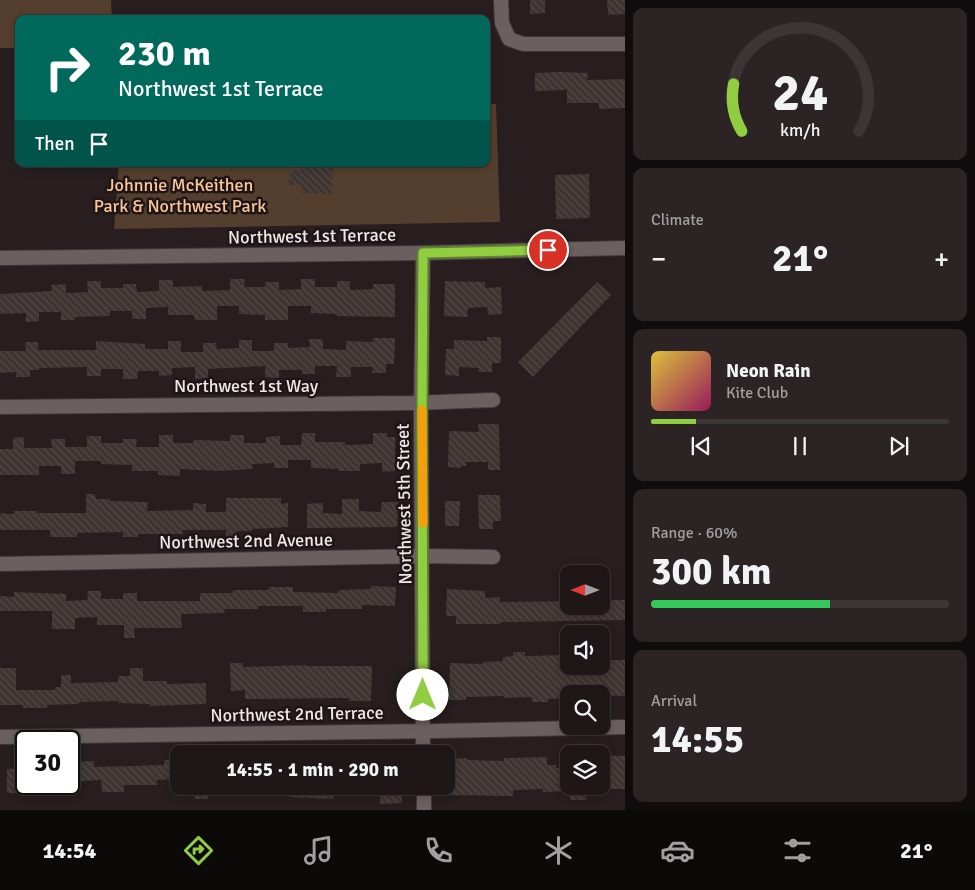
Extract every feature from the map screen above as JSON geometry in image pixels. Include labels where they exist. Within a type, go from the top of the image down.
[{"type":"street","points":[[501,0],[502,23],[509,39],[523,44],[625,44]]},
{"type":"street","name":"Northwest 1st Terrace","points":[[0,258],[423,253],[625,248]]},
{"type":"street","name":"Northwest 5th Street","points":[[423,253],[423,745]]},
{"type":"street","name":"Northwest 1st Way","points":[[0,407],[422,403],[492,400]]},
{"type":"street","name":"Northwest 2nd Avenue","points":[[0,564],[423,556],[492,557]]},
{"type":"street","name":"Northwest 2nd Terrace","points":[[0,737],[625,727]]},
{"type":"street","points":[[424,795],[424,810]]},
{"type":"green space","points":[[0,0],[111,0],[112,15],[15,15],[15,48],[0,48]]},
{"type":"green space","name":"Johnnie McKeithen Park & Northwest Park","points":[[490,104],[496,104],[500,222],[114,229],[119,167],[490,167]]},
{"type":"building","points":[[530,0],[545,0],[545,13],[530,14]]},
{"type":"building","points":[[607,0],[625,0],[625,14],[608,15]]},
{"type":"building","points":[[535,73],[588,73],[587,80],[625,79],[625,108],[599,109],[599,103],[567,103],[567,90],[535,91]]},
{"type":"building","points":[[302,167],[333,167],[332,194],[302,193],[302,185],[289,185],[290,170],[301,171]]},
{"type":"building","points":[[589,174],[590,218],[556,219],[555,175]]},
{"type":"building","points":[[230,279],[244,279],[245,287],[265,287],[265,282],[279,282],[279,290],[301,289],[301,279],[315,279],[315,287],[337,287],[337,281],[350,281],[350,290],[373,289],[373,284],[395,284],[395,317],[337,316],[337,314],[311,313],[311,306],[288,306],[288,320],[265,320],[265,315],[239,314],[239,306],[217,306],[217,320],[195,320],[194,315],[168,315],[168,307],[146,308],[146,319],[132,319],[132,311],[110,311],[110,316],[74,317],[75,320],[61,320],[61,312],[39,312],[39,321],[26,322],[26,313],[0,314],[0,294],[52,291],[51,285],[66,284],[66,293],[88,292],[87,281],[101,281],[101,288],[123,288],[123,284],[136,284],[137,292],[159,291],[159,280],[173,280],[173,287],[202,286],[202,291],[230,290]]},
{"type":"building","points":[[445,281],[485,282],[485,288],[501,287],[502,314],[488,315],[487,307],[468,308],[467,317],[444,316]]},
{"type":"building","points":[[597,282],[611,295],[533,377],[518,362]]},
{"type":"building","points":[[487,337],[501,337],[501,363],[492,363],[492,372],[478,372],[479,368],[459,367],[459,376],[445,375],[446,349],[454,349],[454,340],[487,341]]},
{"type":"building","points":[[373,338],[395,338],[394,364],[386,364],[386,373],[372,373],[373,367],[351,367],[351,377],[336,377],[337,366],[315,366],[315,374],[302,374],[302,370],[279,370],[279,378],[265,377],[265,366],[208,369],[208,378],[195,379],[195,367],[172,368],[172,375],[159,376],[159,371],[138,371],[137,379],[123,379],[123,369],[101,369],[101,376],[87,376],[87,367],[39,368],[39,370],[30,370],[30,377],[16,377],[16,372],[0,373],[0,351],[26,351],[25,342],[38,342],[38,350],[96,350],[96,341],[145,344],[145,349],[168,349],[168,341],[181,341],[181,352],[203,352],[203,343],[216,343],[217,349],[239,348],[239,340],[252,340],[252,351],[274,351],[274,343],[288,343],[288,348],[310,347],[309,339],[323,339],[323,349],[346,350],[346,341],[373,342]]},
{"type":"building","points":[[478,424],[499,424],[500,470],[488,470],[488,462],[466,462],[466,466],[461,466],[461,468],[448,467],[449,431],[479,432]]},
{"type":"building","points":[[302,433],[315,433],[315,442],[345,442],[345,445],[373,444],[373,433],[387,433],[387,437],[395,437],[395,471],[382,472],[382,463],[360,464],[360,471],[338,471],[338,469],[311,468],[311,460],[288,460],[288,468],[274,468],[274,463],[252,464],[253,469],[218,471],[180,469],[180,476],[158,475],[158,471],[132,471],[132,465],[101,464],[101,461],[75,461],[75,474],[61,474],[61,466],[39,466],[39,475],[0,475],[0,449],[13,449],[13,438],[24,437],[24,448],[52,448],[51,439],[65,439],[65,447],[87,447],[87,436],[101,436],[101,443],[123,443],[123,439],[137,439],[136,447],[159,447],[159,435],[173,435],[173,443],[193,443],[194,440],[230,441],[230,435],[244,435],[244,443],[266,443],[266,437],[280,436],[280,445],[301,445]]},
{"type":"building","points":[[86,494],[95,494],[96,499],[110,499],[110,501],[148,502],[147,511],[193,510],[193,503],[206,504],[206,512],[226,512],[226,498],[281,498],[281,504],[288,503],[288,527],[237,531],[237,544],[226,544],[226,530],[183,530],[183,534],[138,534],[138,537],[123,537],[123,532],[77,533],[77,537],[50,537],[50,530],[0,530],[0,513],[14,514],[14,511],[37,511],[37,513],[86,513]]},
{"type":"building","points":[[478,495],[500,495],[501,521],[493,521],[493,529],[479,529]]},
{"type":"building","points":[[342,499],[359,499],[359,511],[381,512],[382,502],[398,502],[397,527],[307,528],[307,504],[323,503],[323,513],[342,514]]},
{"type":"building","points":[[445,501],[460,501],[459,526],[445,526]]},
{"type":"building","points":[[371,586],[396,587],[395,606],[362,605],[362,609],[326,609],[326,612],[303,612],[303,606],[258,606],[258,609],[224,609],[225,613],[181,614],[182,628],[134,628],[135,638],[124,638],[124,625],[97,625],[97,617],[75,618],[75,629],[52,629],[52,611],[0,611],[0,596],[14,597],[14,592],[66,594],[66,601],[88,600],[87,591],[101,591],[101,599],[123,599],[123,593],[137,593],[137,601],[200,601],[200,593],[233,593],[233,590],[269,590],[269,587],[293,587],[293,592],[338,593],[338,590],[371,589]]},
{"type":"building","points":[[447,589],[485,591],[485,598],[500,597],[500,602],[560,601],[560,615],[610,615],[610,600],[625,600],[625,620],[456,624],[456,616],[446,616]]},
{"type":"building","points":[[513,652],[525,652],[525,656],[560,655],[560,675],[610,675],[610,660],[625,660],[625,696],[610,695],[610,685],[560,685],[560,698],[548,699],[548,702],[532,702],[532,697],[504,698],[504,696],[466,697],[466,700],[449,700],[450,663],[483,664],[483,662],[503,661],[503,657],[513,656]]},
{"type":"building","points":[[230,663],[243,663],[243,667],[306,665],[372,666],[371,701],[349,701],[349,698],[245,699],[245,690],[231,691]]},
{"type":"building","points":[[0,668],[16,668],[16,690],[55,690],[55,687],[61,687],[61,675],[71,675],[71,683],[118,682],[118,676],[130,676],[130,668],[143,668],[143,681],[167,681],[167,684],[206,683],[206,704],[150,706],[150,704],[118,703],[118,701],[47,705],[47,708],[23,708],[23,705],[0,705]]},
{"type":"building","points":[[610,755],[625,756],[625,789],[610,789]]},
{"type":"building","points":[[547,757],[547,765],[556,765],[556,768],[560,768],[560,791],[543,792],[543,789],[513,790],[513,796],[450,795],[455,795],[455,759],[504,761],[504,758]]},
{"type":"building","points":[[164,760],[170,760],[170,779],[157,780],[157,785],[124,785],[124,792],[102,792],[101,780],[81,781],[80,787],[80,762],[94,761],[94,767],[164,765]]},
{"type":"building","points":[[7,769],[15,769],[15,793],[7,793]]},
{"type":"building","points":[[195,795],[208,795],[208,799],[195,799]]},
{"type":"building","points":[[290,795],[333,795],[333,799],[290,797]]},
{"type":"building","points":[[380,795],[402,795],[402,803],[380,804]]},
{"type":"building","points":[[570,795],[586,795],[586,800],[570,800]]},
{"type":"slow traffic","points":[[422,410],[423,523]]},
{"type":"route","points":[[423,695],[423,253],[548,250]]}]
